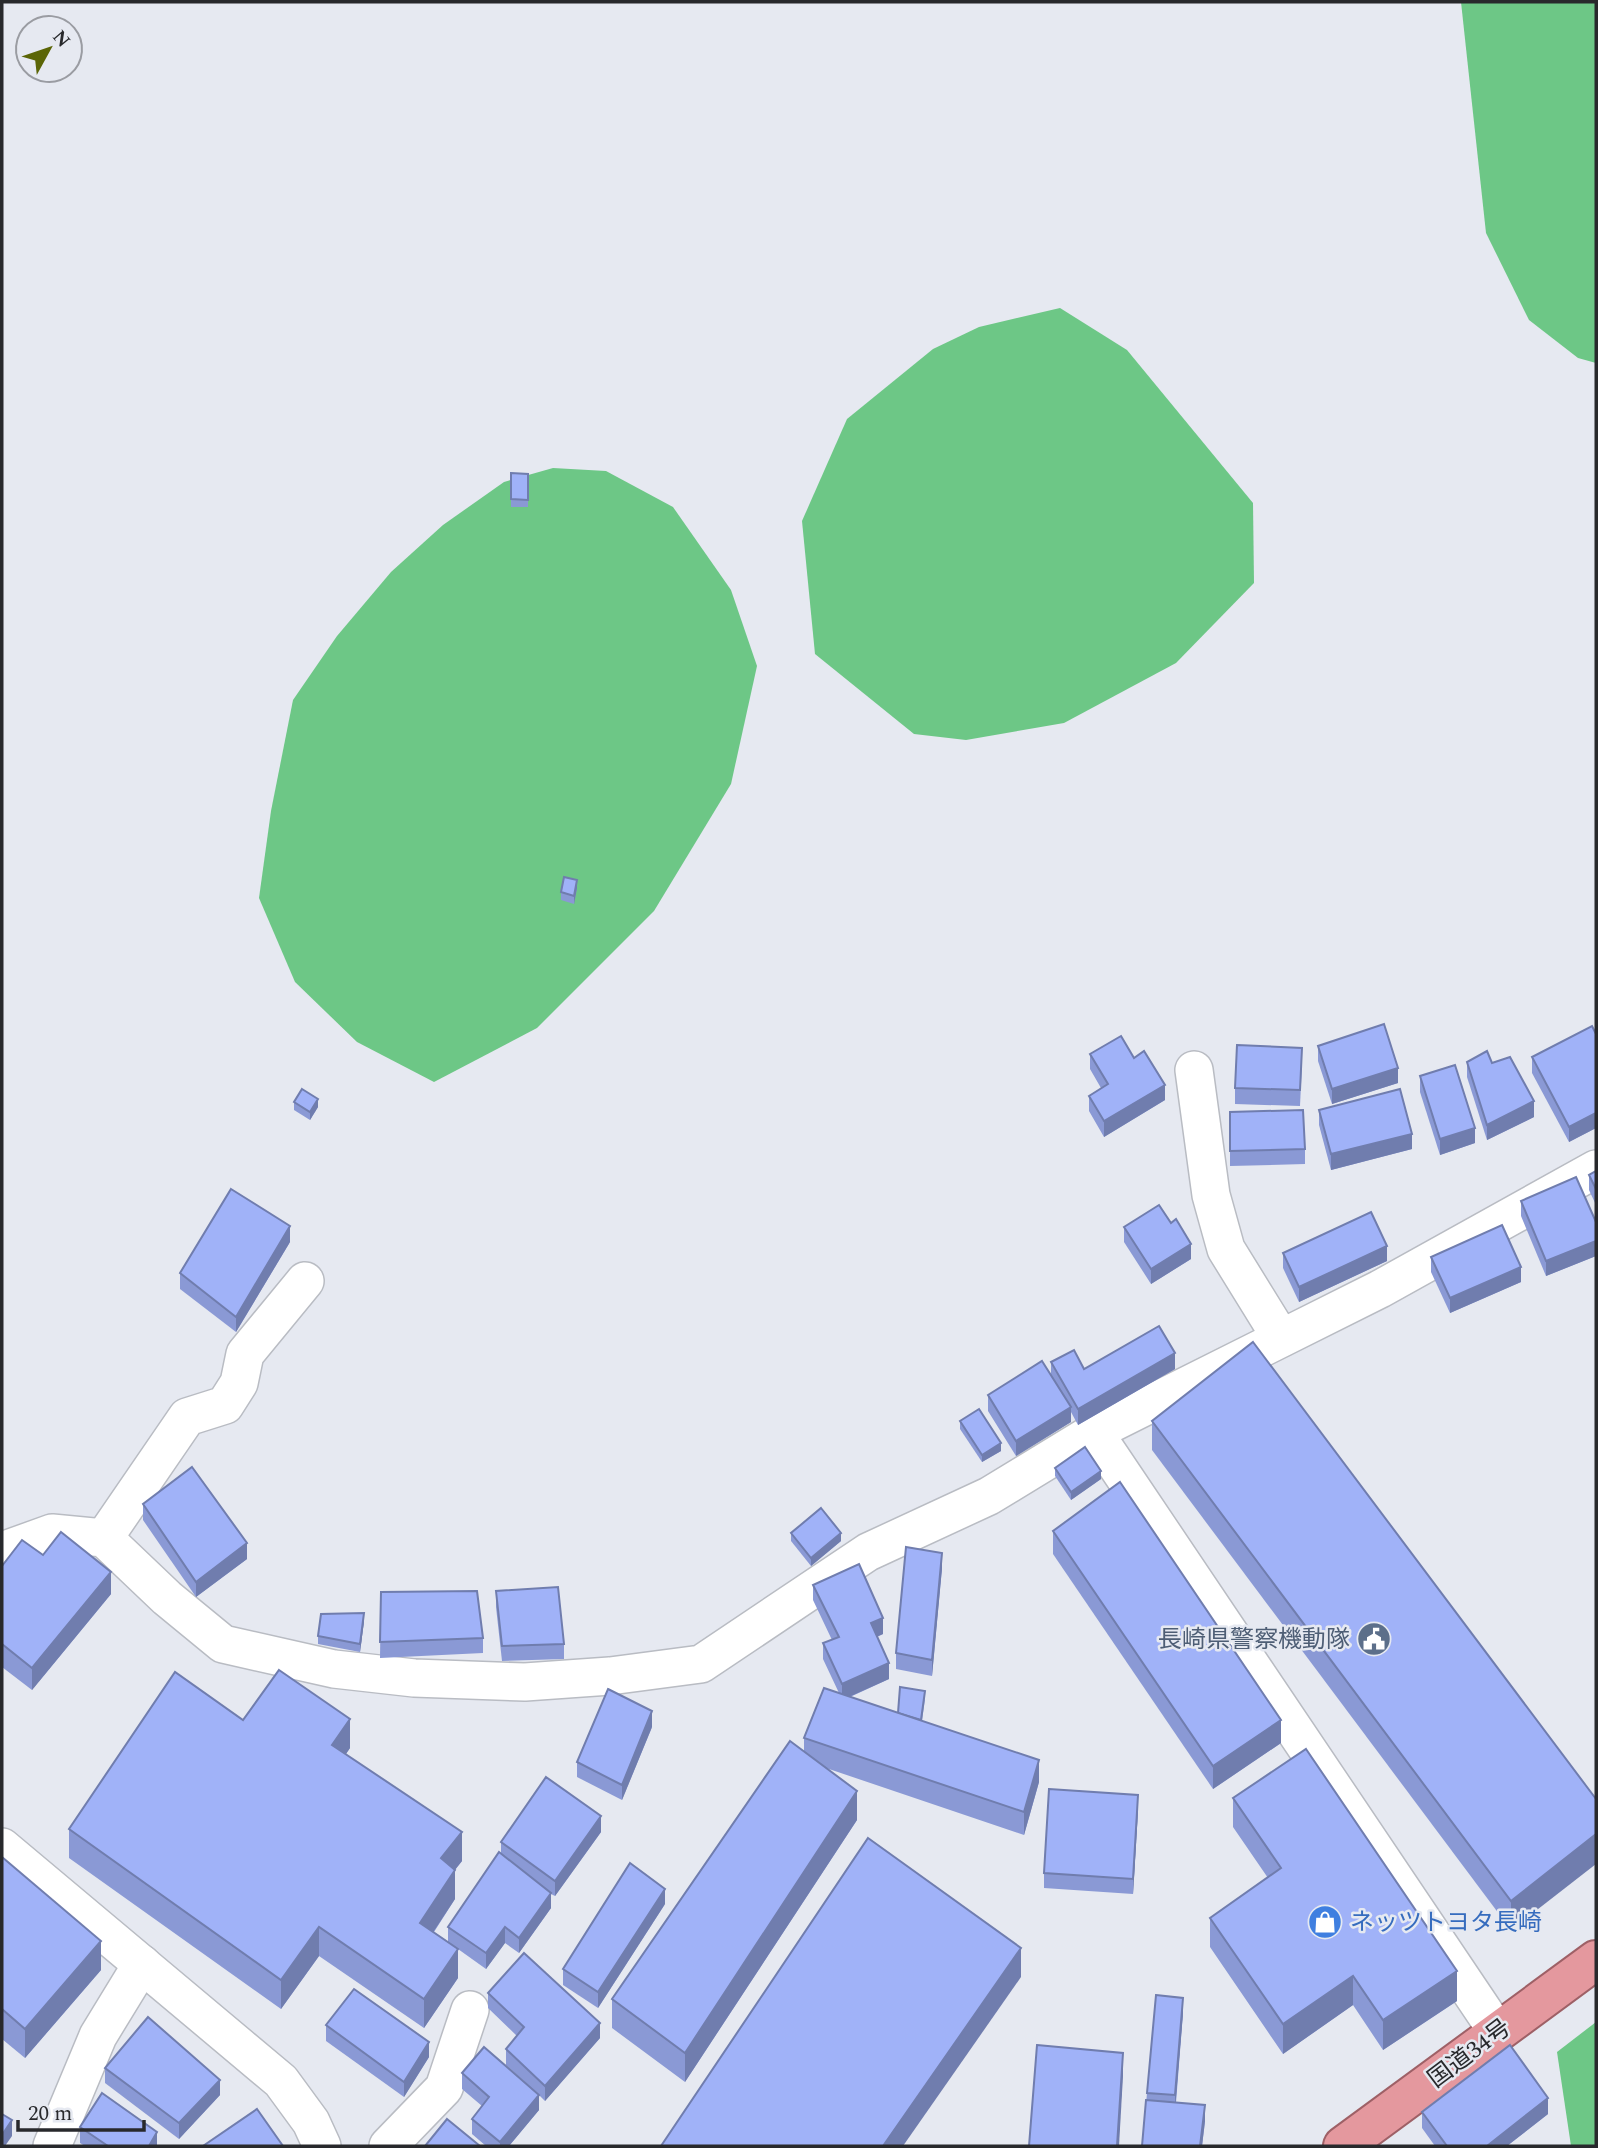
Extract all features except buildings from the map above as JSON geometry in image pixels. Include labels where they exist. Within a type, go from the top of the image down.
[{"type":"highway","name":"国道34号","points":[[1343,2146],[1596,1960]]},
{"type":"street","points":[[1194,1070],[1211,1195],[1226,1249],[1281,1338]]},
{"type":"street","points":[[2,1551],[52,1533],[104,1538],[167,1598],[223,1644],[334,1669],[414,1678],[525,1682],[610,1676],[702,1664],[868,1552],[989,1496],[1094,1432],[1380,1289],[1596,1169]]},
{"type":"street","points":[[104,1538],[187,1417],[225,1405],[239,1383],[245,1354],[305,1281]]},
{"type":"street","points":[[1094,1432],[1497,2031]]},
{"type":"street","points":[[2,1847],[281,2081],[311,2122],[322,2146]]},
{"type":"street","points":[[52,2146],[98,2036],[142,1964]]},
{"type":"street","points":[[388,2146],[444,2088],[470,2010]]},
{"type":"green space","points":[[1461,2],[1596,2],[1596,363],[1578,358],[1529,320],[1486,233]]},
{"type":"green space","points":[[1060,308],[1127,350],[1253,503],[1254,583],[1176,663],[1064,723],[966,740],[914,734],[815,654],[802,521],[847,419],[933,349],[979,327]]},
{"type":"green space","points":[[553,468],[606,471],[673,507],[731,590],[757,666],[731,784],[654,911],[537,1028],[434,1082],[357,1042],[295,982],[259,898],[271,811],[293,700],[337,636],[391,572],[443,525],[504,482]]},
{"type":"green space","points":[[1596,2022],[1596,2146],[1571,2146],[1557,2052]]},
{"type":"place","name":"長崎県警察機動隊","points":[[1374,1639]]},
{"type":"place","name":"ネッツトヨタ長崎","points":[[1325,1922]]}]
